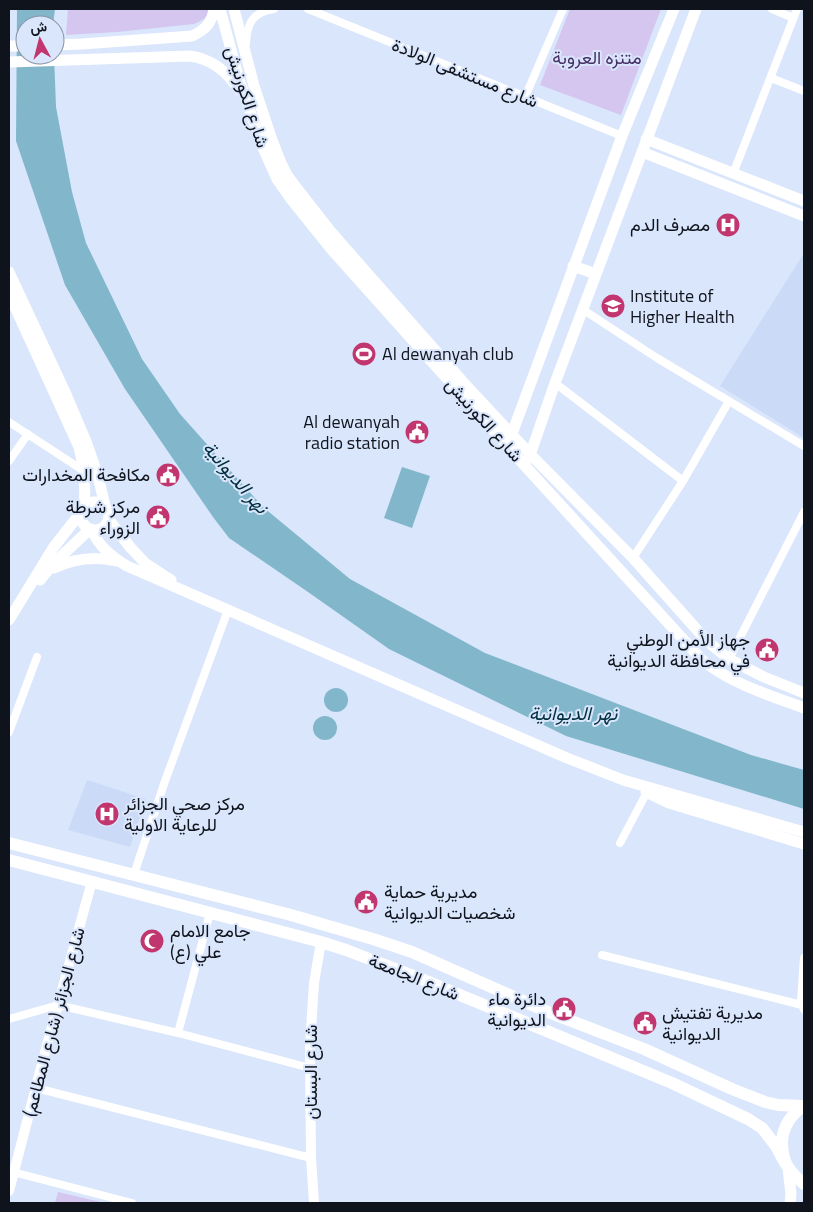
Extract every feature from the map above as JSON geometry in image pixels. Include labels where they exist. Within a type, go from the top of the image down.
[{"type":"main road","points":[[65,45],[192,36],[207,26],[212,19],[214,9]]},
{"type":"main road","name":"شارع الكورنيش","points":[[220,9],[246,102],[277,179],[332,250],[597,546],[702,660],[729,677],[756,690],[804,708]]},
{"type":"main road","name":"شارع الكورنيش","points":[[234,9],[254,86],[272,140],[287,175],[331,232],[463,382],[530,454],[633,558],[715,649],[729,659],[764,677],[804,693]]},
{"type":"main road","points":[[507,446],[622,136],[674,9]]},
{"type":"main road","points":[[680,9],[687,13],[696,9]]},
{"type":"main road","points":[[526,467],[582,309],[696,9]]},
{"type":"main road","points":[[668,24],[675,18],[682,19],[687,22],[688,31]]},
{"type":"main road","points":[[9,62],[199,57],[208,60],[224,71],[246,102]]},
{"type":"main road","points":[[646,139],[804,201]]},
{"type":"main road","points":[[642,152],[804,216]]},
{"type":"main road","points":[[573,266],[596,274]]},
{"type":"main road","points":[[9,272],[87,444],[98,476],[109,520],[145,563],[195,596]]},
{"type":"main road","points":[[9,294],[79,448],[86,489],[81,515],[83,524],[91,529],[102,546],[119,561],[567,758],[623,780],[669,802],[804,844]]},
{"type":"main road","points":[[9,620],[53,548],[83,509],[92,502],[105,506]]},
{"type":"main road","points":[[9,630],[46,572],[91,529],[101,529],[109,520]]},
{"type":"main road","points":[[597,546],[609,533]]},
{"type":"main road","points":[[46,572],[78,560],[94,558],[119,561]]},
{"type":"main road","points":[[702,660],[715,649]]},
{"type":"main road","points":[[756,690],[764,677]]},
{"type":"main road","points":[[623,780],[804,832]]},
{"type":"main road","name":"شارع الجامعة","points":[[9,843],[291,915],[376,940],[412,952],[548,1012],[644,1049],[765,1102],[778,1105],[804,1106]]},
{"type":"main road","name":"شارع الجامعة","points":[[9,860],[321,942],[419,978],[672,1083],[748,1119],[762,1128],[787,1165],[804,1184]]},
{"type":"main road","points":[[284,933],[291,915]]},
{"type":"main road","points":[[368,958],[376,940]]},
{"type":"main road","points":[[790,1203],[791,1194],[787,1165],[782,1146],[784,1132],[794,1114],[804,1106]]},
{"type":"street","points":[[245,50],[246,33],[250,23],[258,14],[274,9]]},
{"type":"street","name":"شارع مستشفى الولادة","points":[[308,9],[622,136]]},
{"type":"street","points":[[328,9],[333,19]]},
{"type":"street","points":[[526,97],[562,9]]},
{"type":"street","points":[[772,9],[793,18]]},
{"type":"street","points":[[733,174],[797,9]]},
{"type":"street","points":[[771,78],[804,91]]},
{"type":"street","points":[[582,309],[656,358],[804,446]]},
{"type":"street","points":[[555,383],[683,481]]},
{"type":"street","points":[[633,558],[683,481],[729,401]]},
{"type":"street","points":[[9,422],[84,471]]},
{"type":"street","points":[[9,461],[28,434]]},
{"type":"street","points":[[729,659],[804,512]]},
{"type":"street","points":[[134,874],[165,781],[228,610]]},
{"type":"street","points":[[9,732],[38,657]]},
{"type":"street","points":[[620,843],[647,792]]},
{"type":"street","name":"شارع الجزائر (شارع المطاعم)","points":[[9,1191],[92,882]]},
{"type":"street","points":[[178,1033],[210,913]]},
{"type":"street","name":"شارع البستان","points":[[314,1203],[311,1158],[311,1005],[321,942]]},
{"type":"street","points":[[602,955],[803,1008]]},
{"type":"street","points":[[803,1008],[801,1001],[804,958]]},
{"type":"street","points":[[9,1019],[58,1004],[310,1068]]},
{"type":"street","points":[[36,1088],[311,1158]]},
{"type":"street","points":[[13,1172],[132,1203]]},
{"type":"shaded area","points":[[804,253],[804,438],[720,386]]},
{"type":"shaded area","name":"مركز صحي الجزائر للرعاية الاولية","points":[[87,780],[146,799],[130,847],[68,830]]},
{"type":"green space","points":[[68,9],[209,9],[200,22],[194,24],[66,35]]},
{"type":"green space","name":"متنزه العروبة","points":[[570,9],[661,9],[621,115],[540,85]]},
{"type":"green space","points":[[58,1192],[105,1203],[55,1203]]},
{"type":"water","name":"نهر الديوانية","points":[[17,9],[55,9],[54,15],[17,15]]},
{"type":"water","name":"نهر الديوانية","points":[[17,65],[54,65],[56,107],[72,192],[86,243],[142,359],[180,414],[263,507],[350,579],[485,653],[751,755],[804,770],[804,809],[566,736],[389,649],[229,538],[125,389],[65,285],[16,141]]},
{"type":"water","points":[[402,467],[430,476],[412,528],[384,518]]},
{"type":"water","points":[[336,688],[345,691],[348,700],[345,709],[336,712],[327,709],[324,700],[327,691]]},
{"type":"water","points":[[325,716],[334,719],[337,728],[334,737],[325,740],[316,737],[313,728],[316,719]]},
{"type":"place","name":"مصرف الدم","points":[[728,225]]},
{"type":"place","name":"Institute of Higher Health","points":[[613,306]]},
{"type":"place","name":"Al dewanyah club","points":[[364,354]]},
{"type":"place","name":"Al dewanyah radio station","points":[[417,432]]},
{"type":"place","name":"مكافحة المخدارات","points":[[168,475]]},
{"type":"place","name":"مركز شرطة الزوراء","points":[[158,517]]},
{"type":"place","name":"جهاز الأمن الوطني في محافظة الديوانية","points":[[767,650]]},
{"type":"place","name":"مركز صحي الجزائر للرعاية الاولية","points":[[107,814]]},
{"type":"place","name":"مديرية حماية شخصيات الديوانية","points":[[366,902]]},
{"type":"place","name":"جامع الامام علي (ع)","points":[[152,941]]},
{"type":"place","name":"دائرة ماء الديوانية","points":[[564,1009]]},
{"type":"place","name":"مديرية تفتيش الديوانية","points":[[645,1023]]}]
